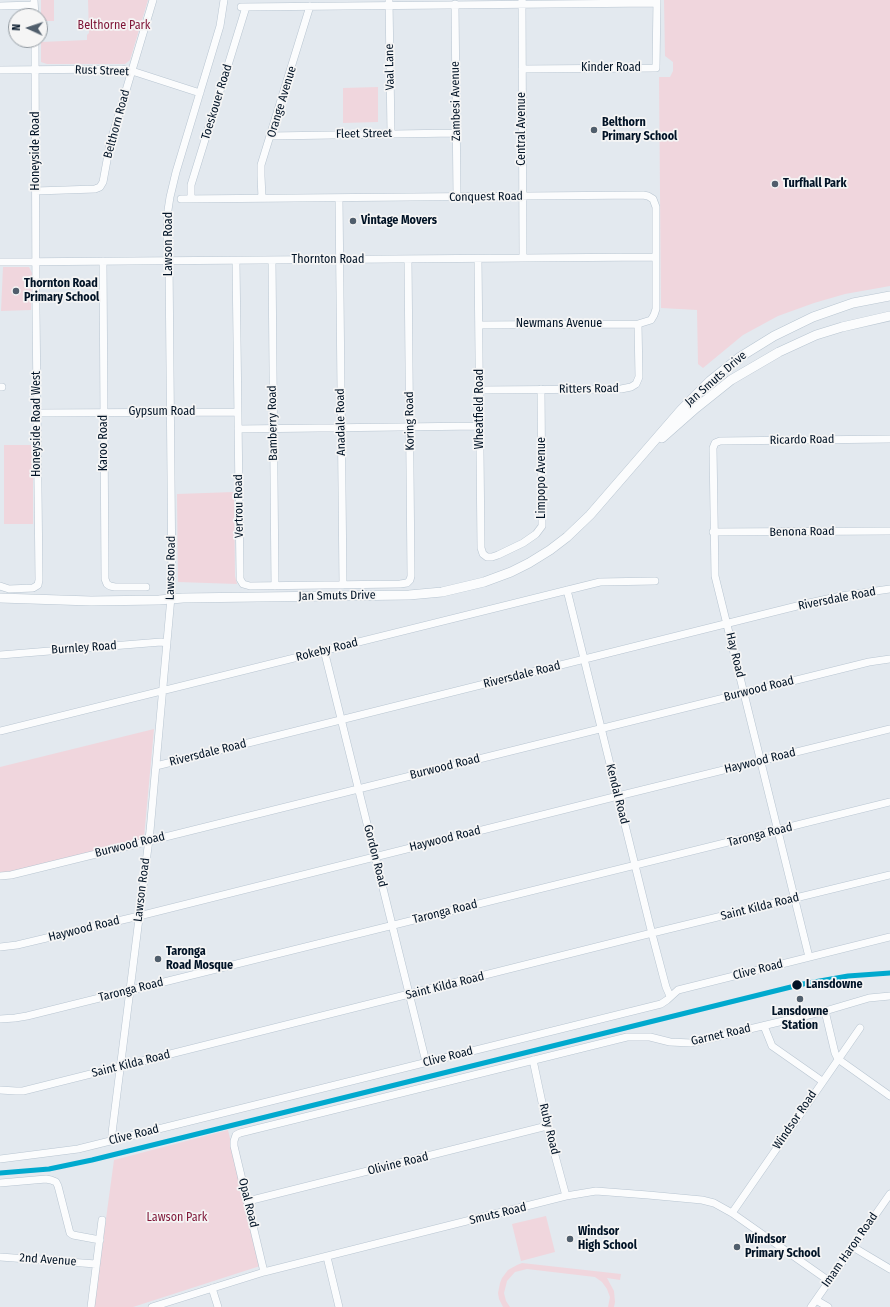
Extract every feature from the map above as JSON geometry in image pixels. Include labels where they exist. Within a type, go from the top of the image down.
[{"type":"main road","name":"Jan Smuts Drive","points":[[0,598],[91,601],[410,595],[442,592],[484,582],[511,572],[529,563],[567,537],[584,522],[671,420],[720,373],[750,350],[782,331],[817,315],[857,302],[890,296]]},
{"type":"main road","name":"Jan Smuts Drive","points":[[630,469],[663,437],[711,396],[731,380],[763,361],[790,346],[816,335],[842,327],[890,316]]},
{"type":"street","name":"Belthorn Road","points":[[36,191],[89,190],[100,187],[103,182],[110,144],[153,0]]},
{"type":"street","name":"Lawson Road","points":[[112,1140],[149,841],[171,599],[172,547],[169,260],[167,240],[170,197],[176,172],[220,26],[224,0]]},
{"type":"street","name":"Toeskouer Road","points":[[191,199],[191,185],[244,7],[389,3],[455,4],[522,2],[656,2]]},
{"type":"street","name":"Central Avenue","points":[[522,2],[523,258]]},
{"type":"street","name":"Kinder Road","points":[[522,69],[656,68],[656,2]]},
{"type":"street","points":[[0,6],[34,3]]},
{"type":"street","name":"Vaal Lane","points":[[389,3],[391,134]]},
{"type":"street","name":"Zambesi Avenue","points":[[455,4],[457,197]]},
{"type":"street","name":"Orange Avenue","points":[[262,198],[261,170],[310,6]]},
{"type":"street","name":"Honeyside Road","points":[[35,48],[36,262]]},
{"type":"street","name":"Rust Street","points":[[0,70],[113,69],[132,71],[200,93]]},
{"type":"street","name":"Fleet Street","points":[[271,136],[456,133]]},
{"type":"street","name":"Conquest Road","points":[[181,199],[522,196],[650,197],[654,201],[656,207],[656,310],[651,320],[638,324]]},
{"type":"street","name":"Anadale Road","points":[[339,198],[343,585]]},
{"type":"street","name":"Thornton Road","points":[[0,262],[655,257]]},
{"type":"street","name":"Koring Road","points":[[408,259],[411,576],[408,582]]},
{"type":"street","name":"Wheatfield Road","points":[[478,259],[481,548],[483,554],[487,557]]},
{"type":"street","name":"Bamberry Road","points":[[272,260],[275,586]]},
{"type":"street","name":"Karoo Road","points":[[103,261],[105,579],[107,584],[115,587],[146,587]]},
{"type":"street","name":"Vertrou Road","points":[[236,261],[240,579],[246,586],[400,584],[408,582]]},
{"type":"street","name":"Honeyside Road West","points":[[0,586],[9,589],[30,589],[38,585],[39,580],[36,262]]},
{"type":"street","name":"Newmans Avenue","points":[[479,325],[638,324]]},
{"type":"street","name":"Ritters Road","points":[[480,390],[627,388],[635,386],[639,377],[638,324]]},
{"type":"street","name":"Limpopo Avenue","points":[[487,557],[498,555],[522,543],[536,534],[542,526],[541,389]]},
{"type":"street","name":"Gypsum Road","points":[[38,413],[238,412]]},
{"type":"street","points":[[238,429],[480,426]]},
{"type":"street","name":"Ricardo Road","points":[[715,442],[890,439]]},
{"type":"street","name":"Hay Road","points":[[715,442],[713,448],[713,532],[715,576],[810,957]]},
{"type":"street","name":"Benona Road","points":[[713,532],[890,531]]},
{"type":"street","name":"Rokeby Road","points":[[0,731],[605,581],[655,581]]},
{"type":"street","name":"Riversdale Road","points":[[156,766],[727,623],[841,596],[890,589]]},
{"type":"street","name":"Kendal Road","points":[[567,590],[652,934],[666,987],[670,996]]},
{"type":"street","name":"Burnley Road","points":[[0,655],[161,642],[167,643]]},
{"type":"street","name":"Gordon Road","points":[[324,650],[426,1062]]},
{"type":"street","name":"Burwood Road","points":[[0,876],[149,841],[869,662],[890,659]]},
{"type":"street","name":"Haywood Road","points":[[0,947],[17,945],[139,916],[374,856],[890,729]]},
{"type":"street","name":"Taronga Road","points":[[0,1018],[27,1016],[890,802]]},
{"type":"street","name":"Saint Kilda Road","points":[[0,1090],[23,1091],[890,875]]},
{"type":"street","name":"Clive Road","points":[[0,1159],[78,1149],[661,1004],[678,990],[890,937]]},
{"type":"street","name":"Garnet Road","points":[[236,1135],[626,1037],[650,1037],[682,1043],[691,1043],[825,1011],[869,998],[890,996]]},
{"type":"street","points":[[825,1011],[835,1053],[838,1059],[890,1096]]},
{"type":"street","points":[[764,1026],[772,1046],[822,1081]]},
{"type":"street","name":"Windsor Road","points":[[732,1213],[860,1028]]},
{"type":"street","name":"Ruby Road","points":[[533,1060],[547,1126],[566,1196]]},
{"type":"street","name":"Olivine Road","points":[[248,1201],[547,1126]]},
{"type":"street","name":"Opal Road","points":[[236,1135],[234,1146],[264,1272]]},
{"type":"street","points":[[0,1183],[46,1179],[56,1182],[70,1233],[72,1235],[100,1240]]},
{"type":"street","name":"Smuts Road","points":[[152,1307],[264,1272],[566,1196],[596,1191],[702,1200],[714,1203],[732,1213],[829,1281]]},
{"type":"street","name":"Imam Haron Road","points":[[811,1307],[890,1194]]},
{"type":"street","points":[[91,1307],[102,1220]]},
{"type":"street","points":[[853,1247],[890,1269]]},
{"type":"street","name":"2nd Avenue","points":[[0,1257],[96,1264]]},
{"type":"street","points":[[327,1257],[339,1307]]},
{"type":"street","points":[[212,1288],[218,1307]]},
{"type":"street","points":[[816,1300],[828,1307]]},
{"type":"green space","points":[[41,0],[54,0],[54,21],[48,21],[48,8],[41,8]]},
{"type":"green space","name":"Belthorne Park","points":[[88,0],[148,0],[130,60],[125,64],[47,64],[41,62],[41,48],[48,48],[48,42],[87,40],[87,35],[89,33]]},
{"type":"green space","name":"Turfhall Park","points":[[664,0],[890,0],[890,286],[845,294],[778,316],[743,335],[703,368],[698,364],[697,310],[661,308],[659,77],[670,77],[673,71],[673,62],[665,56]]},
{"type":"green space","points":[[378,87],[378,122],[343,123],[343,88]]},
{"type":"green space","name":"Thornton Road Primary School","points":[[3,267],[29,267],[32,273],[31,310],[1,311]]},
{"type":"green space","points":[[4,445],[33,445],[33,524],[4,524]]},
{"type":"green space","points":[[234,492],[235,576],[237,584],[178,582],[177,494]]},
{"type":"green space","points":[[154,729],[144,837],[141,840],[0,874],[0,767]]},
{"type":"green space","name":"Lawson Park","points":[[228,1130],[260,1266],[133,1307],[94,1307],[114,1160]]},
{"type":"green space","points":[[546,1216],[555,1252],[521,1261],[512,1224]]},
{"type":"green space","points":[[522,1263],[621,1274],[620,1280],[607,1278],[614,1291],[614,1307],[608,1307],[610,1297],[607,1289],[602,1282],[595,1277],[527,1269],[515,1272],[507,1281],[504,1293],[506,1301],[510,1307],[503,1307],[498,1293],[502,1278],[508,1270]]},
{"type":"transit line","points":[[0,1173],[49,1169],[92,1160],[803,984],[848,976],[890,973]]},
{"type":"place","name":"Belthorn Primary School","points":[[594,130]]},
{"type":"place","name":"Turfhall Park","points":[[775,184]]},
{"type":"place","name":"Vintage Movers","points":[[353,221]]},
{"type":"place","name":"Thornton Road Primary School","points":[[16,291]]},
{"type":"place","name":"Taronga Road Mosque","points":[[158,959]]},
{"type":"place","name":"Lansdowne","points":[[797,985]]},
{"type":"place","name":"Lansdowne Station","points":[[800,999]]},
{"type":"place","name":"Windsor High School","points":[[570,1239]]},
{"type":"place","name":"Windsor Primary School","points":[[737,1247]]}]
